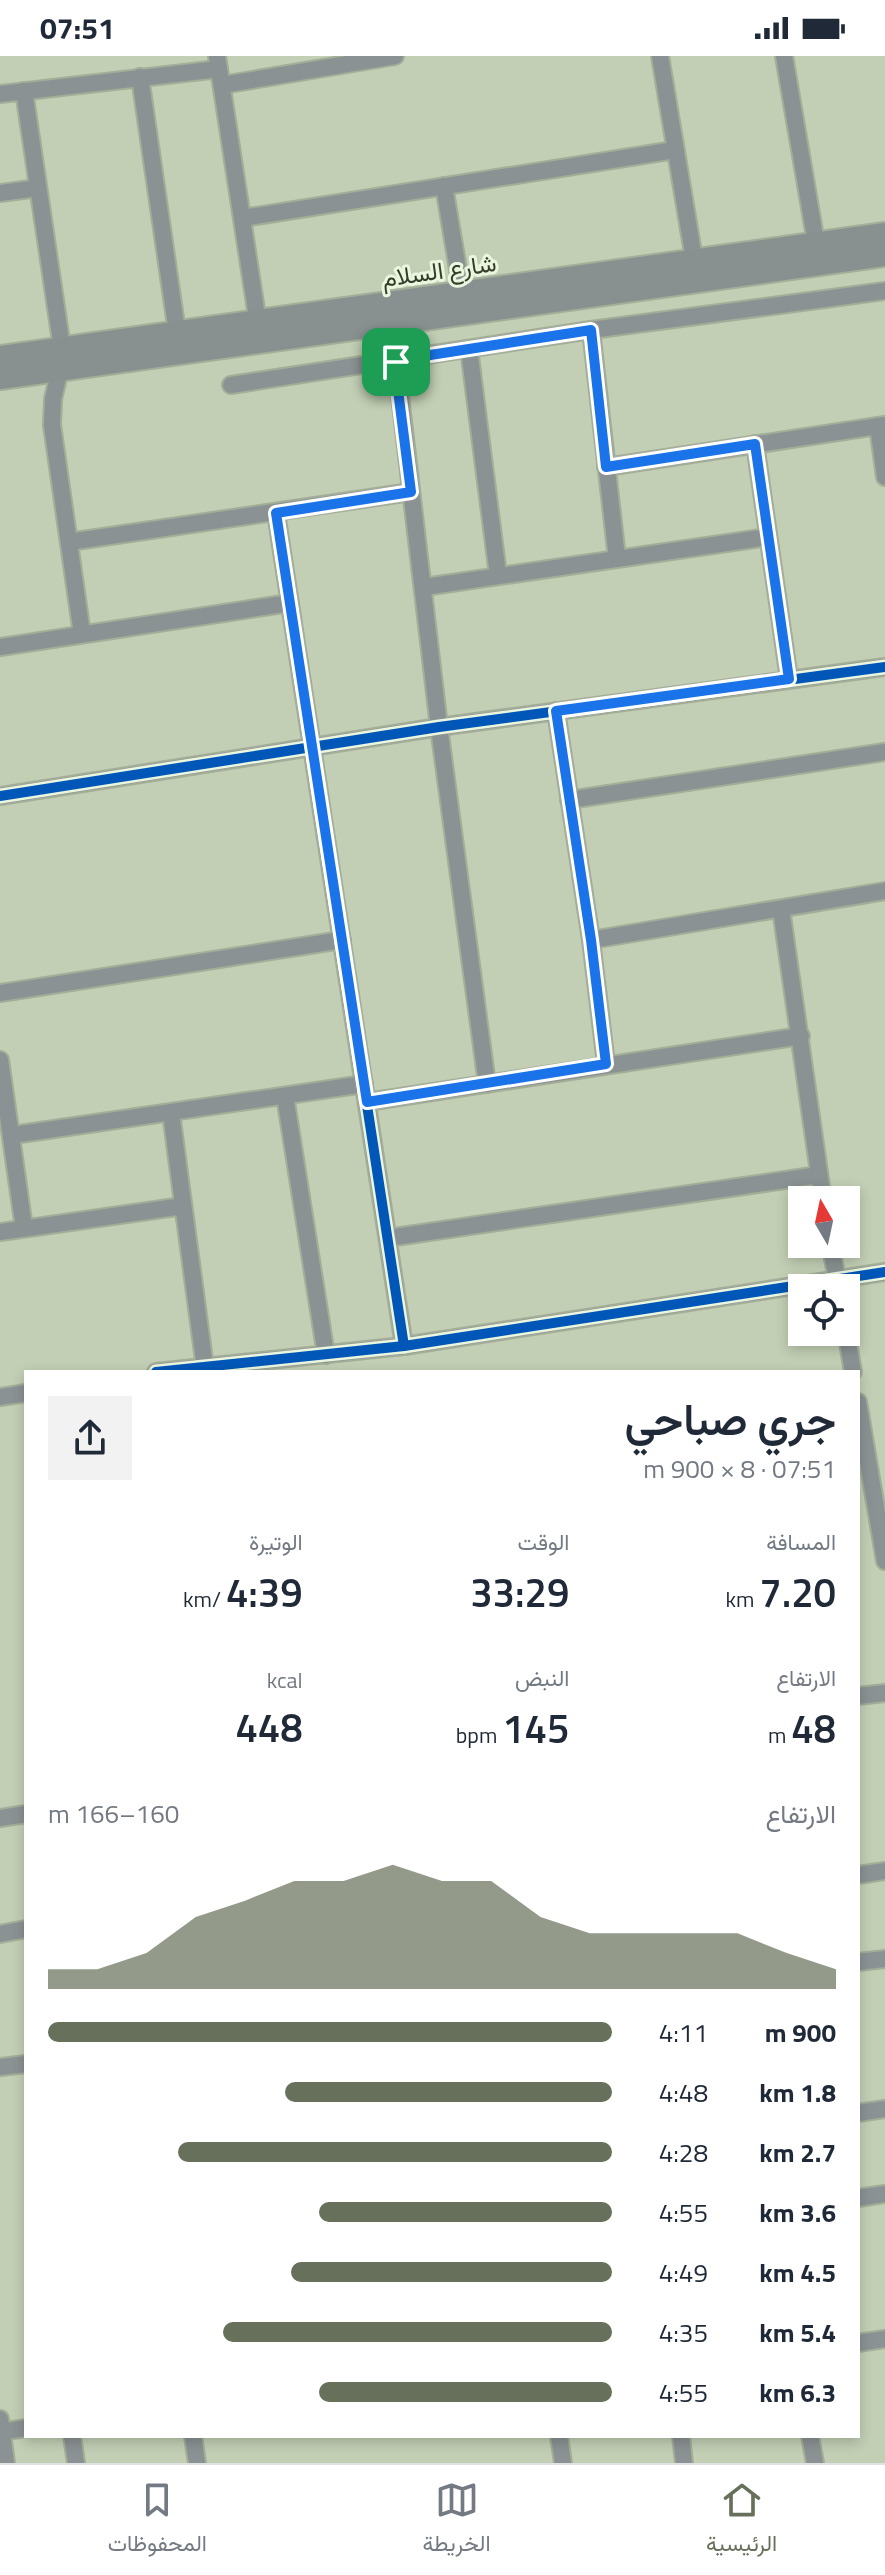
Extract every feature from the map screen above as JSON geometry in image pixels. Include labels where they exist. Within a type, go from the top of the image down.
[{"type":"main road","name":"شارع السلام","points":[[0,378],[61,359],[177,332],[885,234]]},
{"type":"main road","name":"شارع السلام","points":[[0,357],[61,359],[885,255]]},
{"type":"street","points":[[0,94],[140,77],[395,56]]},
{"type":"street","points":[[660,56],[694,259]]},
{"type":"street","points":[[784,56],[816,243]]},
{"type":"street","points":[[219,70],[258,323]]},
{"type":"street","points":[[140,77],[177,332]]},
{"type":"street","points":[[24,91],[61,359],[53,399],[52,425],[82,634]]},
{"type":"street","points":[[243,218],[675,150]]},
{"type":"street","points":[[444,186],[462,293]]},
{"type":"street","points":[[0,193],[38,188]]},
{"type":"street","points":[[231,385],[591,330],[885,291]]},
{"type":"street","points":[[591,330],[617,558]]},
{"type":"street","points":[[469,349],[498,575]]},
{"type":"street","points":[[396,362],[439,727],[487,1084]]},
{"type":"street","points":[[606,467],[882,426],[885,477]]},
{"type":"street","points":[[755,444],[789,679]]},
{"type":"street","points":[[69,542],[411,492]]},
{"type":"street","points":[[276,513],[404,1346]]},
{"type":"street","points":[[424,587],[768,537]]},
{"type":"street","points":[[0,647],[290,603]]},
{"type":"street","points":[[0,796],[439,727],[885,667]]},
{"type":"street","points":[[556,711],[591,940],[606,1064]]},
{"type":"street","points":[[569,800],[885,752]]},
{"type":"street","points":[[591,940],[885,891]]},
{"type":"street","points":[[781,909],[821,1186]]},
{"type":"street","points":[[0,993],[342,940]]},
{"type":"street","points":[[367,1102],[801,1036]]},
{"type":"street","points":[[0,1060],[24,1228]]},
{"type":"street","points":[[13,1135],[364,1084]]},
{"type":"street","points":[[285,1096],[326,1355]]},
{"type":"street","points":[[171,1113],[206,1370],[404,1346],[788,1291]]},
{"type":"street","points":[[388,1238],[819,1175]]},
{"type":"street","points":[[0,1232],[183,1206]]},
{"type":"street","points":[[860,1278],[885,1272]]},
{"type":"street","points":[[849,1346],[853,1370]]},
{"type":"street","points":[[0,1397],[24,1393]]},
{"type":"street","points":[[860,1414],[885,1561]]},
{"type":"street","points":[[860,1696],[885,1693]]},
{"type":"street","points":[[0,1818],[24,1814]]},
{"type":"street","points":[[860,1875],[885,1871]]},
{"type":"street","points":[[0,1934],[24,1929]]},
{"type":"street","points":[[860,1962],[885,1959]]},
{"type":"street","points":[[0,2067],[24,2064]]},
{"type":"street","points":[[860,2113],[885,2109]]},
{"type":"street","points":[[860,2198],[885,2194]]},
{"type":"street","points":[[860,2343],[885,2339]]},
{"type":"street","points":[[6,2463],[1,2428],[24,2428]]},
{"type":"street","points":[[72,2438],[76,2463]]},
{"type":"street","points":[[193,2438],[197,2463]]},
{"type":"street","points":[[559,2438],[563,2463]]},
{"type":"street","points":[[681,2438],[684,2463]]},
{"type":"street","points":[[810,2438],[815,2463]]},
{"type":"cycle path","points":[[276,513],[404,1346]]},
{"type":"cycle path","points":[[0,796],[439,727],[885,667]]},
{"type":"cycle path","points":[[175,1370],[404,1346],[885,1272]]},
{"type":"route","points":[[591,330],[606,467],[755,444],[789,679],[556,711],[591,940],[606,1064],[367,1102],[276,513],[411,492],[396,362],[591,330]]}]
